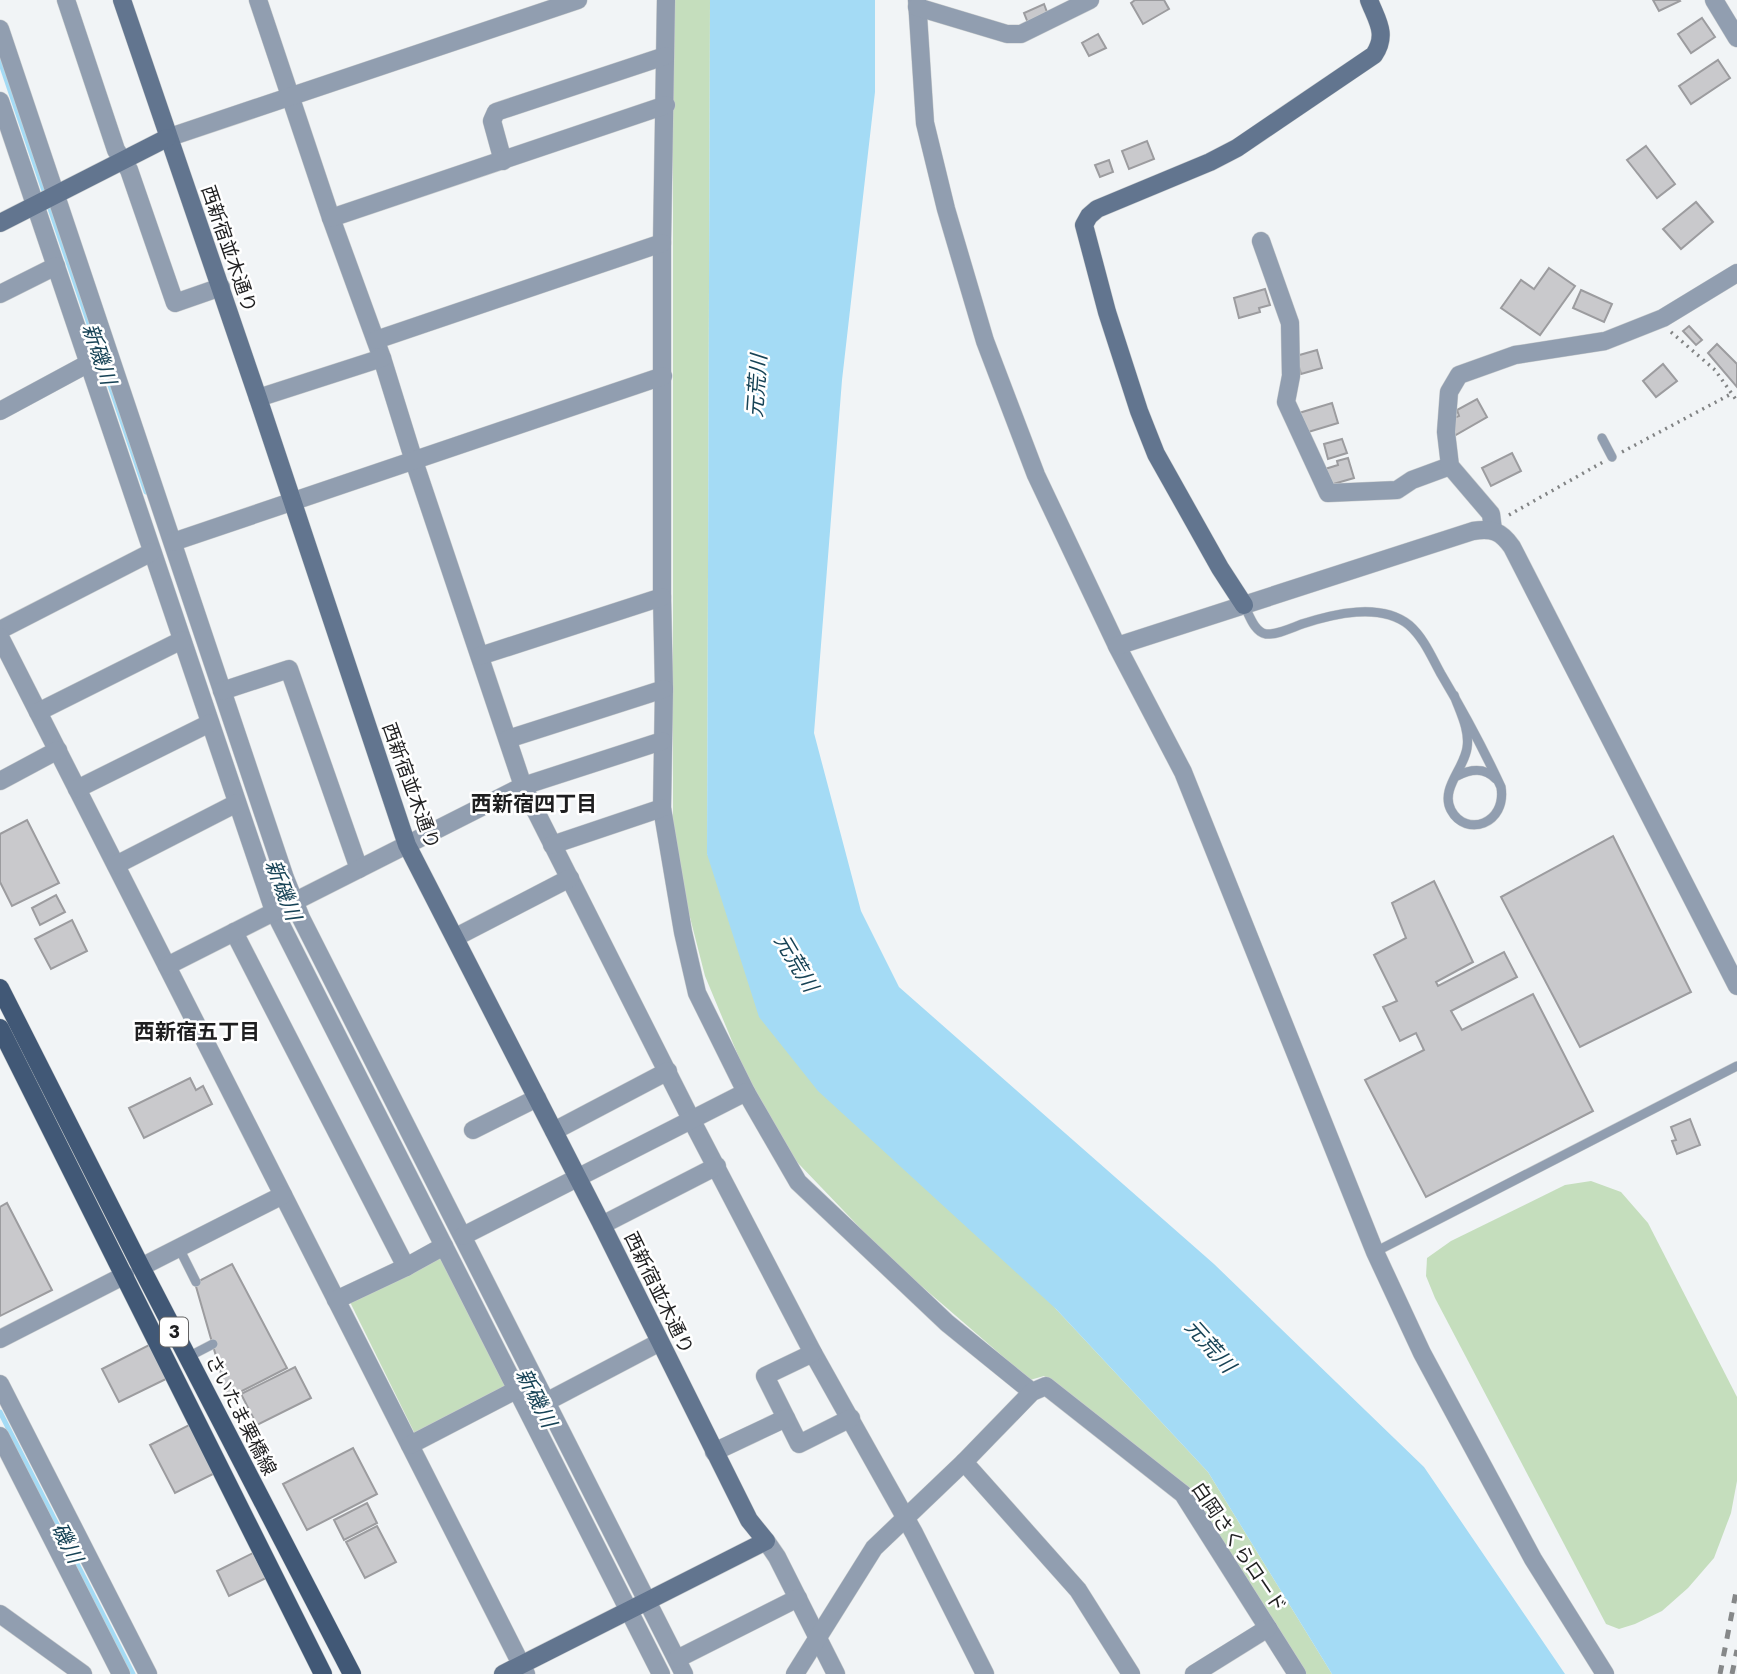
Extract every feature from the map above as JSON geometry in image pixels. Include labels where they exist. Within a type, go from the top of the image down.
[{"type":"main road","name":"さいたま栗橋線","points":[[0,988],[323,1674]]},
{"type":"main road","name":"さいたま栗橋線","points":[[0,1028],[133,1271],[188,1357],[352,1674]]},
{"type":"street","points":[[66,0],[116,150],[129,170],[176,303],[221,287]]},
{"type":"street","name":"西新宿並木通り","points":[[122,0],[407,845],[554,1130],[714,1452],[749,1520],[765,1541]]},
{"type":"street","points":[[258,0],[331,218],[376,340],[523,786],[692,1121],[813,1353],[905,1518],[985,1674]]},
{"type":"street","points":[[0,223],[167,138],[547,5],[578,0]]},
{"type":"street","points":[[666,0],[662,243],[662,808],[683,932],[697,993],[746,1093],[798,1182],[947,1323],[1032,1392],[874,1548],[795,1674]]},
{"type":"street","points":[[1090,0],[1021,34],[1007,34],[917,4],[925,122],[946,209],[985,341],[1036,475],[1117,646],[1183,772],[1375,1251],[1422,1353],[1533,1559],[1605,1674]]},
{"type":"street","points":[[1244,605],[1220,568],[1156,454],[1107,312],[1084,225],[1097,209],[1237,148],[1374,55],[1381,45],[1382,34],[1369,0]]},
{"type":"street","points":[[1714,0],[1737,38]]},
{"type":"street","points":[[0,29],[45,199],[56,266],[274,911],[661,1674]]},
{"type":"street","points":[[503,161],[492,121],[496,112],[665,56]]},
{"type":"street","points":[[0,101],[45,199],[173,542],[294,901],[680,1667],[798,1598]]},
{"type":"street","points":[[331,218],[666,105]]},
{"type":"street","points":[[1261,241],[1290,323],[1291,376],[1286,402],[1328,493],[1396,490],[1412,480],[1450,466]]},
{"type":"street","points":[[376,340],[662,243]]},
{"type":"street","points":[[0,293],[56,266]]},
{"type":"street","points":[[1493,530],[1491,514],[1450,466],[1446,432],[1449,392],[1459,375],[1515,355],[1605,341],[1663,318],[1737,273]]},
{"type":"street","points":[[258,397],[382,358]]},
{"type":"street","points":[[0,411],[89,363]]},
{"type":"street","points":[[173,542],[663,376]]},
{"type":"street","points":[[1117,646],[1473,531],[1493,530],[1503,535],[1737,986]]},
{"type":"street","points":[[0,629],[152,552]]},
{"type":"street","points":[[480,656],[662,597]]},
{"type":"street","points":[[0,637],[524,1669]]},
{"type":"street","points":[[38,712],[182,640]]},
{"type":"street","points":[[222,691],[289,669],[359,869]]},
{"type":"street","points":[[508,739],[664,688]]},
{"type":"street","points":[[77,789],[210,723]]},
{"type":"street","points":[[167,966],[523,786],[662,741]]},
{"type":"street","points":[[0,781],[58,750]]},
{"type":"street","points":[[116,865],[237,803]]},
{"type":"street","points":[[552,845],[662,808]]},
{"type":"street","points":[[456,937],[570,878]]},
{"type":"street","points":[[234,932],[406,1267]]},
{"type":"street","points":[[554,1130],[668,1071]]},
{"type":"street","points":[[463,1236],[746,1093]]},
{"type":"street","points":[[473,1130],[537,1098]]},
{"type":"street","points":[[602,1225],[717,1166]]},
{"type":"street","points":[[0,1339],[284,1195]]},
{"type":"street","points":[[336,1300],[444,1246]]},
{"type":"street","points":[[546,1402],[660,1342]]},
{"type":"street","points":[[813,1353],[765,1376],[799,1444],[851,1418]]},
{"type":"street","name":"白岡さくらロード","points":[[1032,1392],[1046,1386],[1183,1494],[1297,1674]]},
{"type":"street","points":[[1,1390],[148,1674]]},
{"type":"street","points":[[410,1445],[516,1390]]},
{"type":"street","points":[[714,1452],[786,1418]]},
{"type":"street","points":[[0,1436],[121,1674]]},
{"type":"street","points":[[964,1462],[1078,1590],[1131,1674]]},
{"type":"street","points":[[503,1674],[524,1669],[647,1600],[765,1541],[798,1598],[836,1674]]},
{"type":"street","points":[[2,1618],[83,1674]]},
{"type":"street","points":[[1194,1674],[1269,1628]]},
{"type":"lane","points":[[1602,438],[1612,457]]},
{"type":"lane","points":[[1244,605],[1257,630],[1266,634],[1281,632],[1330,616],[1372,612],[1392,615],[1409,625],[1422,639],[1454,695],[1501,787],[1503,799],[1500,810],[1490,820],[1479,824],[1469,824],[1459,819],[1451,810],[1447,799],[1449,787],[1463,764],[1467,738],[1467,730],[1454,695]]},
{"type":"lane","points":[[1457,776],[1469,770],[1482,770],[1494,776],[1501,787]]},
{"type":"lane","points":[[1375,1251],[1737,1066]]},
{"type":"lane","points":[[179,1248],[197,1282]]},
{"type":"lane","points":[[188,1357],[213,1344]]},
{"type":"path","points":[[1663,318],[1668,330],[1716,370],[1737,401]]},
{"type":"green space","points":[[673,0],[710,0],[707,854],[1056,1309],[1208,1472],[1332,1674],[1306,1674],[1191,1490],[1044,1376],[1030,1380],[889,1258],[796,1161],[752,1089],[705,976],[673,851]]},
{"type":"green space","points":[[1591,1181],[1621,1192],[1648,1223],[1737,1397],[1737,1481],[1731,1513],[1714,1558],[1688,1588],[1662,1611],[1619,1629],[1606,1624],[1435,1298],[1426,1276],[1427,1258],[1451,1241],[1565,1185]]},
{"type":"green space","points":[[446,1252],[512,1386],[415,1434],[349,1300]]},
{"type":"water","name":"元荒川","points":[[710,0],[875,0],[875,92],[842,380],[814,733],[861,911],[899,987],[1214,1264],[1424,1467],[1565,1674],[1332,1674],[1208,1472],[1056,1309],[818,1091],[759,1017],[707,854]]},
{"type":"building","points":[[1135,0],[1164,0],[1169,9],[1143,24],[1131,3]]},
{"type":"building","points":[[1653,0],[1679,0],[1680,1],[1659,11]]},
{"type":"building","points":[[1044,4],[1048,15],[1028,23],[1024,13]]},
{"type":"building","points":[[1702,18],[1715,37],[1691,53],[1678,34]]},
{"type":"building","points":[[1098,34],[1106,48],[1089,56],[1082,43]]},
{"type":"building","points":[[1718,60],[1730,78],[1691,104],[1679,86]]},
{"type":"building","points":[[1147,141],[1154,159],[1129,169],[1122,151]]},
{"type":"building","points":[[1646,146],[1675,184],[1657,198],[1627,160]]},
{"type":"building","points":[[1109,160],[1113,172],[1100,177],[1095,165]]},
{"type":"building","points":[[1696,202],[1713,222],[1681,249],[1663,229]]},
{"type":"building","points":[[1549,268],[1575,286],[1540,335],[1501,308],[1521,280],[1534,289]]},
{"type":"building","points":[[1265,289],[1270,305],[1259,308],[1260,312],[1239,318],[1234,298]]},
{"type":"building","points":[[1581,290],[1612,304],[1604,322],[1573,308]]},
{"type":"building","points":[[1689,326],[1702,340],[1696,345],[1683,331]]},
{"type":"building","points":[[1717,344],[1737,364],[1737,387],[1708,353]]},
{"type":"building","points":[[1317,350],[1322,368],[1301,374],[1296,356]]},
{"type":"building","points":[[1663,364],[1677,381],[1656,397],[1643,381]]},
{"type":"building","points":[[1477,399],[1487,417],[1454,436],[1454,418],[1459,416],[1457,410]]},
{"type":"building","points":[[1332,403],[1338,423],[1305,433],[1299,413]]},
{"type":"building","points":[[1342,439],[1347,453],[1328,459],[1324,444]]},
{"type":"building","points":[[1512,453],[1521,471],[1491,486],[1482,468]]},
{"type":"building","points":[[1348,458],[1354,478],[1330,485],[1325,469]]},
{"type":"building","points":[[27,820],[59,883],[12,906],[0,882],[0,834]]},
{"type":"building","points":[[1613,836],[1691,992],[1580,1047],[1501,897]]},
{"type":"building","points":[[1434,881],[1473,962],[1436,982],[1438,986],[1504,952],[1517,977],[1451,1011],[1462,1030],[1533,994],[1593,1111],[1426,1197],[1365,1080],[1424,1050],[1416,1033],[1400,1041],[1383,1007],[1397,1001],[1374,955],[1406,938],[1392,903]]},
{"type":"building","points":[[56,895],[65,912],[40,925],[32,908]]},
{"type":"building","points":[[72,920],[87,951],[51,969],[35,939]]},
{"type":"building","points":[[190,1078],[196,1090],[203,1086],[212,1104],[144,1138],[129,1108]]},
{"type":"building","points":[[1690,1119],[1700,1145],[1677,1154],[1671,1127]]},
{"type":"building","points":[[7,1203],[52,1290],[0,1316],[0,1207]]},
{"type":"building","points":[[232,1264],[287,1368],[228,1398],[195,1283]]},
{"type":"building","points":[[151,1344],[168,1378],[119,1402],[102,1369]]},
{"type":"building","points":[[295,1367],[311,1398],[257,1425],[241,1394]]},
{"type":"building","points":[[193,1423],[217,1472],[175,1493],[150,1445]]},
{"type":"building","points":[[353,1448],[377,1494],[307,1530],[283,1484]]},
{"type":"building","points":[[367,1503],[377,1523],[344,1540],[334,1520]]},
{"type":"building","points":[[377,1526],[396,1562],[365,1578],[346,1542]]},
{"type":"building","points":[[257,1551],[270,1576],[229,1596],[217,1571]]},
{"type":"waterway","name":"新磯川","points":[[0,61],[146,492]]},
{"type":"waterway","name":"磯川","points":[[0,1412],[133,1674]]},
{"type":"railway","points":[[1720,1674],[1737,1587]]},
{"type":"railway","points":[[1732,1674],[1737,1650]]},
{"type":"district","name":"西新宿四丁目","points":[[534,804]]},
{"type":"district","name":"西新宿五丁目","points":[[197,1032]]}]
